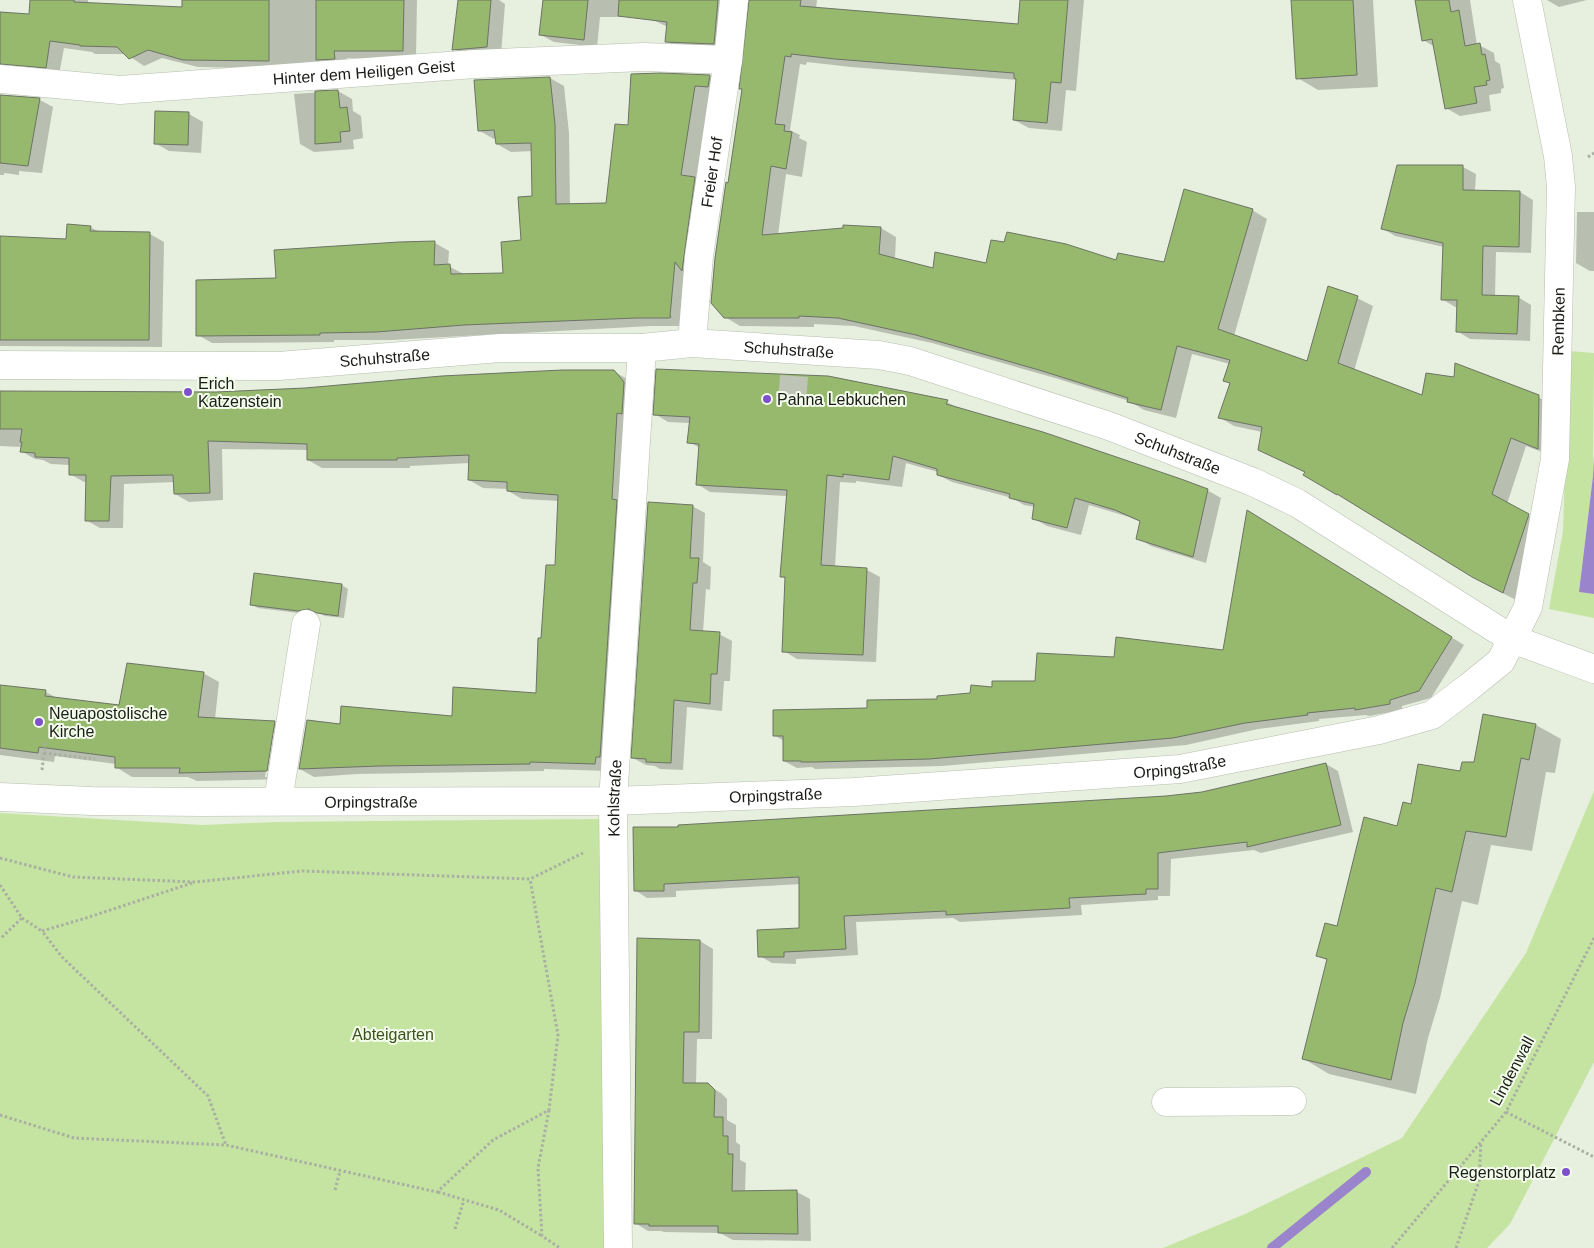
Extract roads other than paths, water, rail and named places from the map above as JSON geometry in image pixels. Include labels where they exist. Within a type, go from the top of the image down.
[{"type":"street","name":"Freier Hof","points":[[692,343],[698,256],[728,60],[734,0]]},
{"type":"street","name":"Rembken","points":[[1512,639],[1528,607],[1556,449],[1561,187],[1558,156],[1527,0]]},
{"type":"street","name":"Hinter dem Heiligen Geist","points":[[0,79],[120,90],[485,63],[643,57],[728,60]]},
{"type":"street","name":"Schuhstraße","points":[[0,365],[279,366],[500,348],[642,348],[692,343],[879,355],[910,361],[1109,426],[1253,482],[1297,503],[1512,639],[1594,669]]},
{"type":"street","name":"Kohlstraße","points":[[618,1248],[612,800],[642,348]]},
{"type":"street","points":[[278,801],[306,624]]},
{"type":"street","name":"Orpingstraße","points":[[0,797],[202,802],[612,800],[854,792],[1180,769],[1379,730],[1432,715],[1501,661],[1512,639]]},
{"type":"street","points":[[1166,1102],[1292,1101]]},
{"type":"waterway","points":[[1272,1248],[1366,1172]]},
{"type":"tunnel","points":[[792,402],[794,376]]},
{"type":"place","name":"Erich Katzenstein","points":[[188,392]]},
{"type":"place","name":"Pahna Lebkuchen","points":[[767,399]]},
{"type":"place","name":"Neuapostolische Kirche","points":[[39,722]]},
{"type":"place","name":"Regenstorplatz","points":[[1566,1172]]},
{"type":"park label","name":"Abteigarten","points":[[393,1034]]}]
